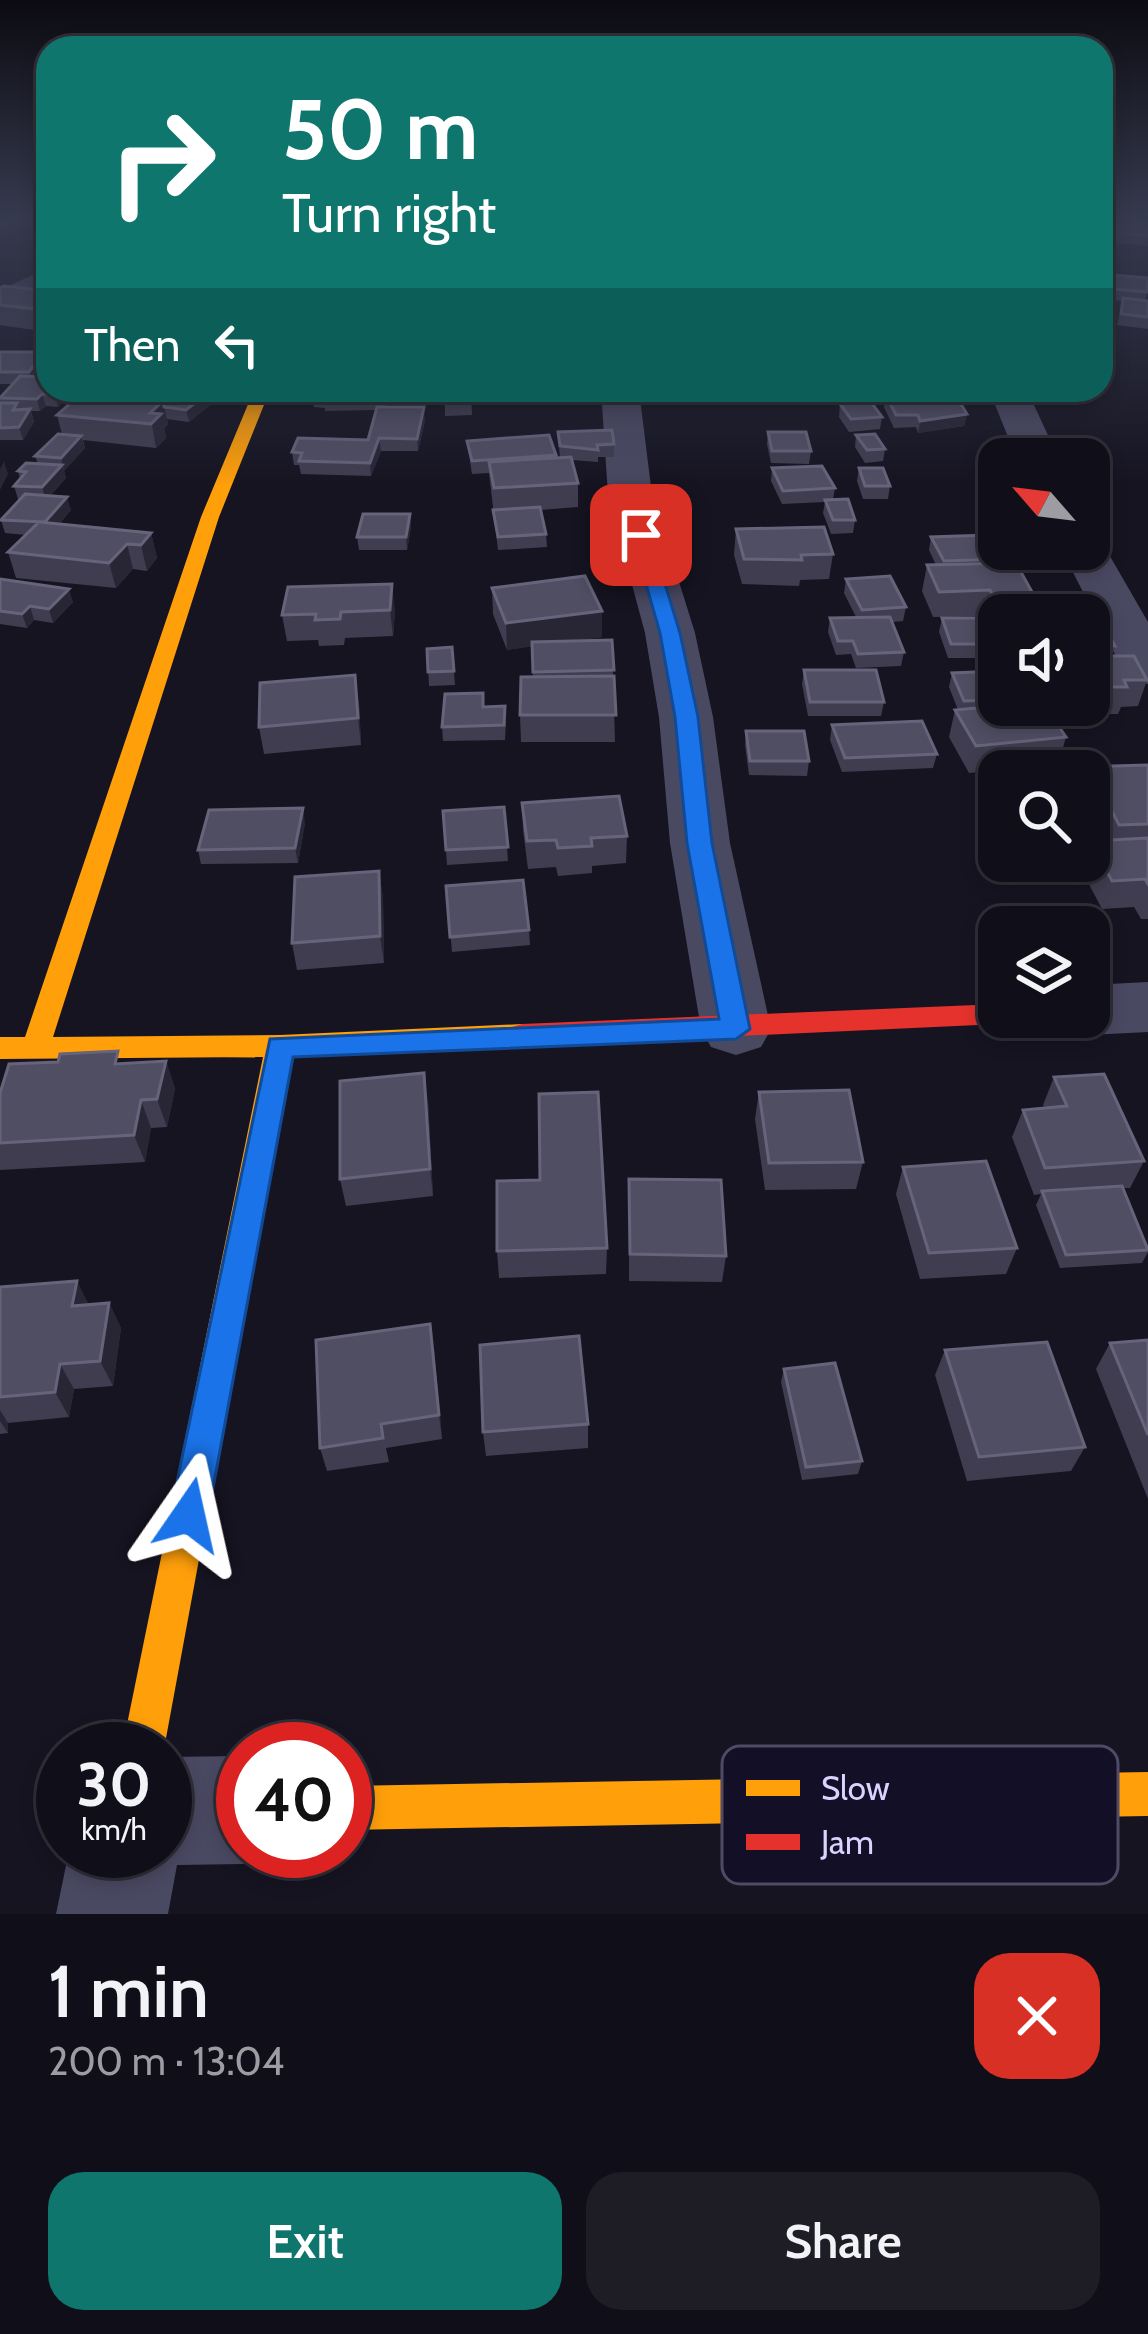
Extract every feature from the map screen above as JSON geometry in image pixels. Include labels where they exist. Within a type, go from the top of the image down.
[{"type":"street","points":[[36,1046],[100,870],[211,518],[256,402]]},
{"type":"street","points":[[621,402],[630,495],[674,654],[700,843],[736,1029]]},
{"type":"street","points":[[1013,402],[1029,438]]},
{"type":"street","points":[[1098,570],[1134,623],[1148,668]]},
{"type":"street","points":[[1110,1009],[1148,1006]]},
{"type":"street","points":[[0,1048],[280,1046],[978,1015]]},
{"type":"street","points":[[148,1722],[280,1046]]},
{"type":"street","points":[[1118,1795],[1148,1794]]},
{"type":"street","points":[[372,1808],[722,1801]]},
{"type":"street","points":[[112,1914],[119,1878]]},
{"type":"building","points":[[1122,307],[1148,307],[1148,317],[1121,314]]},
{"type":"building","points":[[0,352],[36,352],[29,372],[0,372]]},
{"type":"building","points":[[20,376],[36,377],[36,399],[0,398]]},
{"type":"building","points":[[72,402],[162,402],[150,413],[161,414],[151,424],[57,415]]},
{"type":"building","points":[[163,402],[196,402],[186,410],[164,407]]},
{"type":"building","points":[[871,402],[882,417],[851,419],[840,404]]},
{"type":"building","points":[[890,402],[960,402],[967,414],[920,421],[918,415],[896,415]]},
{"type":"building","points":[[0,403],[17,403],[13,410],[30,409],[19,427],[0,428]]},
{"type":"building","points":[[377,407],[424,407],[417,439],[379,438],[370,463],[299,461],[302,453],[292,452],[298,438],[368,440]]},
{"type":"building","points":[[612,430],[614,444],[597,445],[598,450],[560,446],[558,432]]},
{"type":"building","points":[[768,432],[806,432],[811,451],[772,451]]},
{"type":"building","points":[[58,434],[81,436],[61,458],[35,456]]},
{"type":"building","points":[[875,434],[885,449],[867,450],[856,435]]},
{"type":"building","points":[[549,435],[556,455],[472,461],[467,441]]},
{"type":"building","points":[[571,457],[578,483],[494,488],[489,462]]},
{"type":"building","points":[[26,463],[62,465],[42,487],[14,486],[26,472],[18,471]]},
{"type":"building","points":[[822,466],[835,488],[783,491],[772,468]]},
{"type":"building","points":[[859,468],[883,468],[890,486],[865,486]]},
{"type":"building","points":[[25,494],[67,497],[45,522],[1,520]]},
{"type":"building","points":[[848,499],[855,520],[833,520],[825,500]]},
{"type":"building","points":[[540,507],[546,534],[498,537],[493,510]]},
{"type":"building","points":[[363,514],[410,514],[406,537],[357,537]]},
{"type":"building","points":[[39,522],[151,533],[141,545],[127,544],[109,563],[8,552]]},
{"type":"building","points":[[824,527],[833,554],[801,555],[802,560],[744,559],[736,529]]},
{"type":"building","points":[[978,535],[978,560],[944,561],[931,537]]},
{"type":"building","points":[[978,564],[978,570],[1020,570],[1032,592],[939,592],[927,565]]},
{"type":"building","points":[[585,576],[602,611],[506,623],[492,588]]},
{"type":"building","points":[[890,576],[906,607],[862,610],[846,579]]},
{"type":"building","points":[[0,579],[69,589],[49,609],[30,606],[22,614],[0,611]]},
{"type":"building","points":[[392,584],[390,610],[341,612],[340,619],[282,615],[288,587]]},
{"type":"building","points":[[890,617],[904,652],[858,654],[853,641],[838,641],[830,618]]},
{"type":"building","points":[[942,618],[978,618],[978,644],[951,644]]},
{"type":"building","points":[[612,640],[614,670],[533,672],[532,642]]},
{"type":"building","points":[[452,647],[454,671],[428,672],[427,649]]},
{"type":"building","points":[[1110,656],[1134,656],[1147,680],[1124,680],[1127,687],[1110,687]]},
{"type":"building","points":[[804,670],[876,670],[884,702],[810,702]]},
{"type":"building","points":[[978,672],[978,701],[964,701],[952,673]]},
{"type":"building","points":[[355,675],[358,718],[259,727],[260,683]]},
{"type":"building","points":[[614,676],[616,715],[520,715],[521,677]]},
{"type":"building","points":[[483,693],[483,707],[505,706],[504,725],[442,727],[445,694]]},
{"type":"building","points":[[978,708],[978,726],[1058,726],[1066,737],[976,746],[955,710]]},
{"type":"building","points":[[922,721],[937,754],[845,758],[832,725]]},
{"type":"building","points":[[746,731],[804,731],[809,761],[750,761]]},
{"type":"building","points":[[1148,765],[1148,824],[1119,825],[1110,813],[1110,766]]},
{"type":"building","points":[[619,796],[627,836],[591,838],[592,846],[558,848],[556,840],[527,841],[522,803]]},
{"type":"building","points":[[504,807],[508,847],[446,850],[443,811]]},
{"type":"building","points":[[303,808],[295,848],[198,850],[209,810]]},
{"type":"building","points":[[1148,838],[1148,884],[1145,879],[1112,881],[1110,840]]},
{"type":"building","points":[[379,871],[380,936],[292,943],[295,877]]},
{"type":"building","points":[[523,880],[529,930],[450,937],[446,886]]},
{"type":"building","points":[[118,1051],[115,1064],[166,1061],[157,1099],[141,1100],[134,1135],[0,1143],[0,1093],[9,1064],[58,1062],[60,1054]]},
{"type":"building","points":[[424,1073],[430,1169],[340,1179],[340,1081]]},
{"type":"building","points":[[1104,1074],[1144,1161],[1045,1168],[1023,1110],[1067,1106],[1054,1077]]},
{"type":"building","points":[[849,1090],[863,1162],[769,1163],[759,1092]]},
{"type":"building","points":[[598,1092],[607,1248],[497,1251],[497,1181],[540,1180],[539,1094]]},
{"type":"building","points":[[986,1161],[1017,1248],[929,1253],[903,1167]]},
{"type":"building","points":[[629,1179],[721,1180],[726,1256],[630,1254]]},
{"type":"building","points":[[1122,1186],[1148,1250],[1066,1255],[1042,1191]]},
{"type":"building","points":[[77,1281],[72,1306],[109,1303],[100,1361],[60,1364],[55,1392],[0,1397],[0,1287]]},
{"type":"building","points":[[430,1324],[439,1415],[381,1424],[383,1438],[320,1448],[316,1340]]},
{"type":"building","points":[[579,1336],[588,1424],[483,1432],[480,1345]]},
{"type":"building","points":[[1148,1340],[1148,1435],[1110,1343]]},
{"type":"building","points":[[1047,1342],[1085,1447],[979,1457],[945,1350]]},
{"type":"building","points":[[835,1363],[862,1461],[806,1467],[784,1369]]},
{"type":"traffic: slow","points":[[36,1046],[210,517],[257,402]]},
{"type":"traffic: slow","points":[[0,1048],[280,1046],[522,1035]]},
{"type":"traffic: slow","points":[[148,1722],[280,1046]]},
{"type":"traffic: slow","points":[[1118,1795],[1148,1794]]},
{"type":"traffic: slow","points":[[372,1808],[722,1801]]},
{"type":"traffic: jam","points":[[522,1035],[978,1015]]},
{"type":"route","points":[[189,1515],[280,1046],[736,1029],[700,843],[686,717],[670,633],[641,535]]}]
